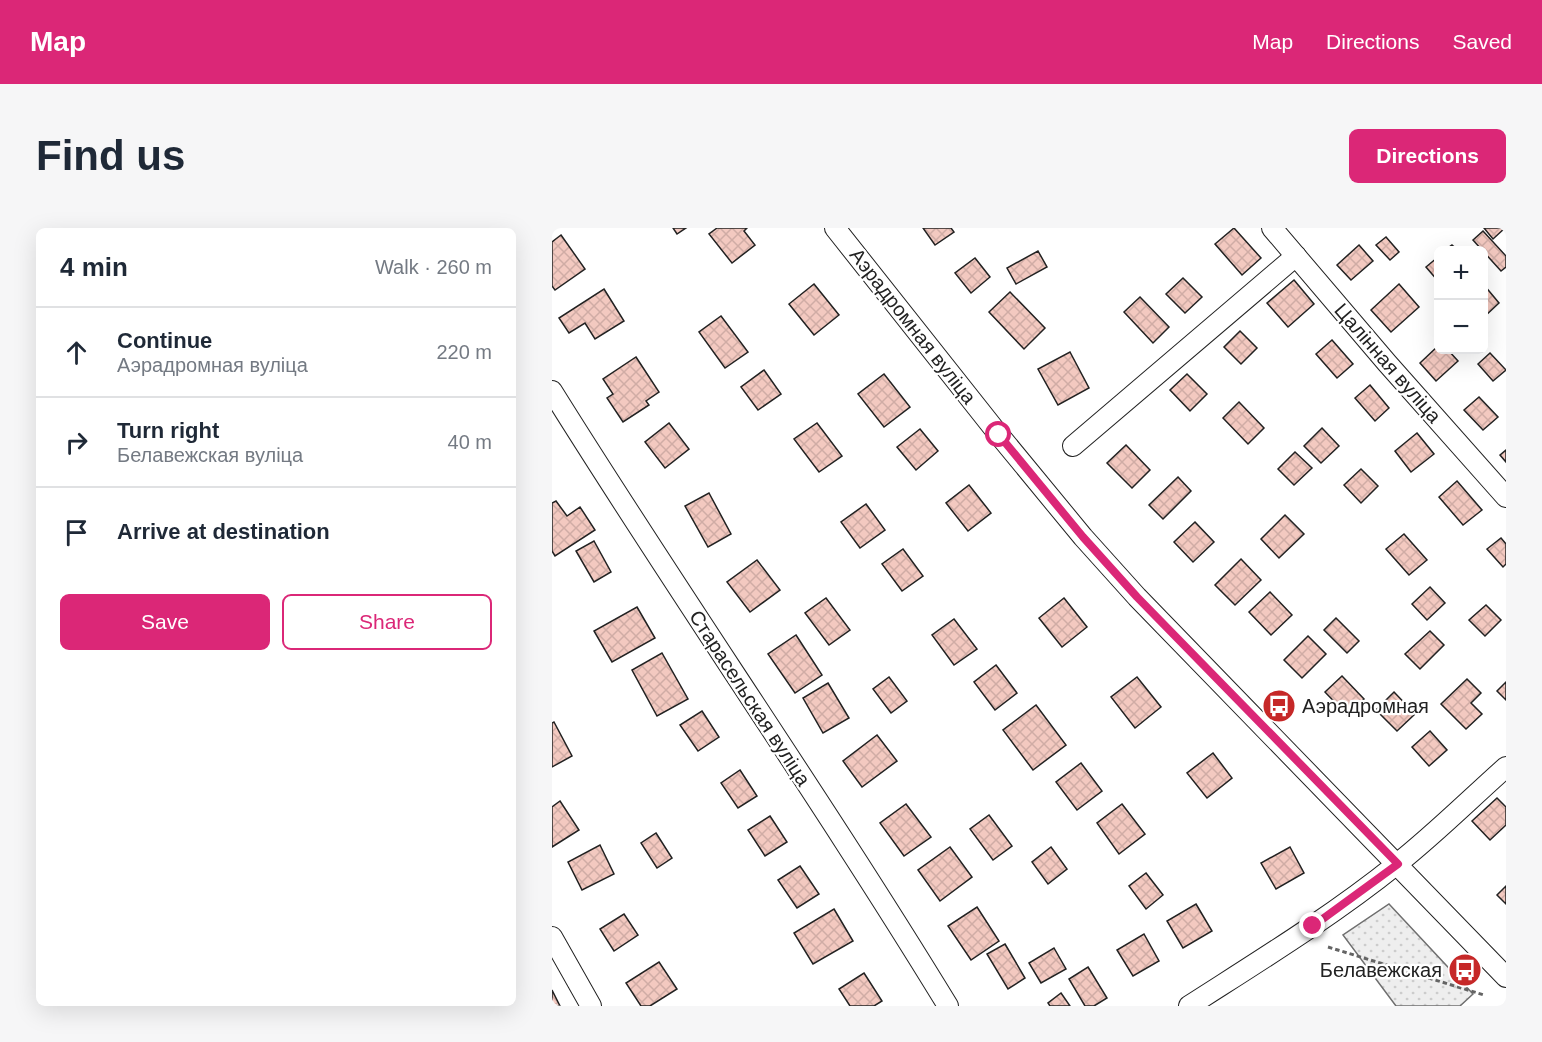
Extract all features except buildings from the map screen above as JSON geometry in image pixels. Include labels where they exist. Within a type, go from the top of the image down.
[{"type":"street","name":"Аэрадромная вуліца","points":[[835,228],[1083,537],[1137,597],[1506,977]]},
{"type":"street","name":"Цалінная вуліца","points":[[1272,228],[1387,363],[1506,497]]},
{"type":"street","points":[[1073,446],[1296,256]]},
{"type":"street","name":"Старасельская вуліца","points":[[552,391],[610,485],[789,756],[948,1006]]},
{"type":"street","points":[[1189,1006],[1313,926],[1398,864],[1506,767]]},
{"type":"street","points":[[552,937],[591,1006]]},
{"type":"path","points":[[1328,947],[1484,996]]},
{"type":"shaded area","points":[[1389,904],[1473,994],[1460,1006],[1396,1006],[1343,935]]},
{"type":"place","name":"Аэрадромная","points":[[1279,706]]},
{"type":"place","name":"Белавежская","points":[[1465,970]]},
{"type":"route","points":[[999,435],[1083,537],[1137,597],[1398,864],[1313,926]]}]
